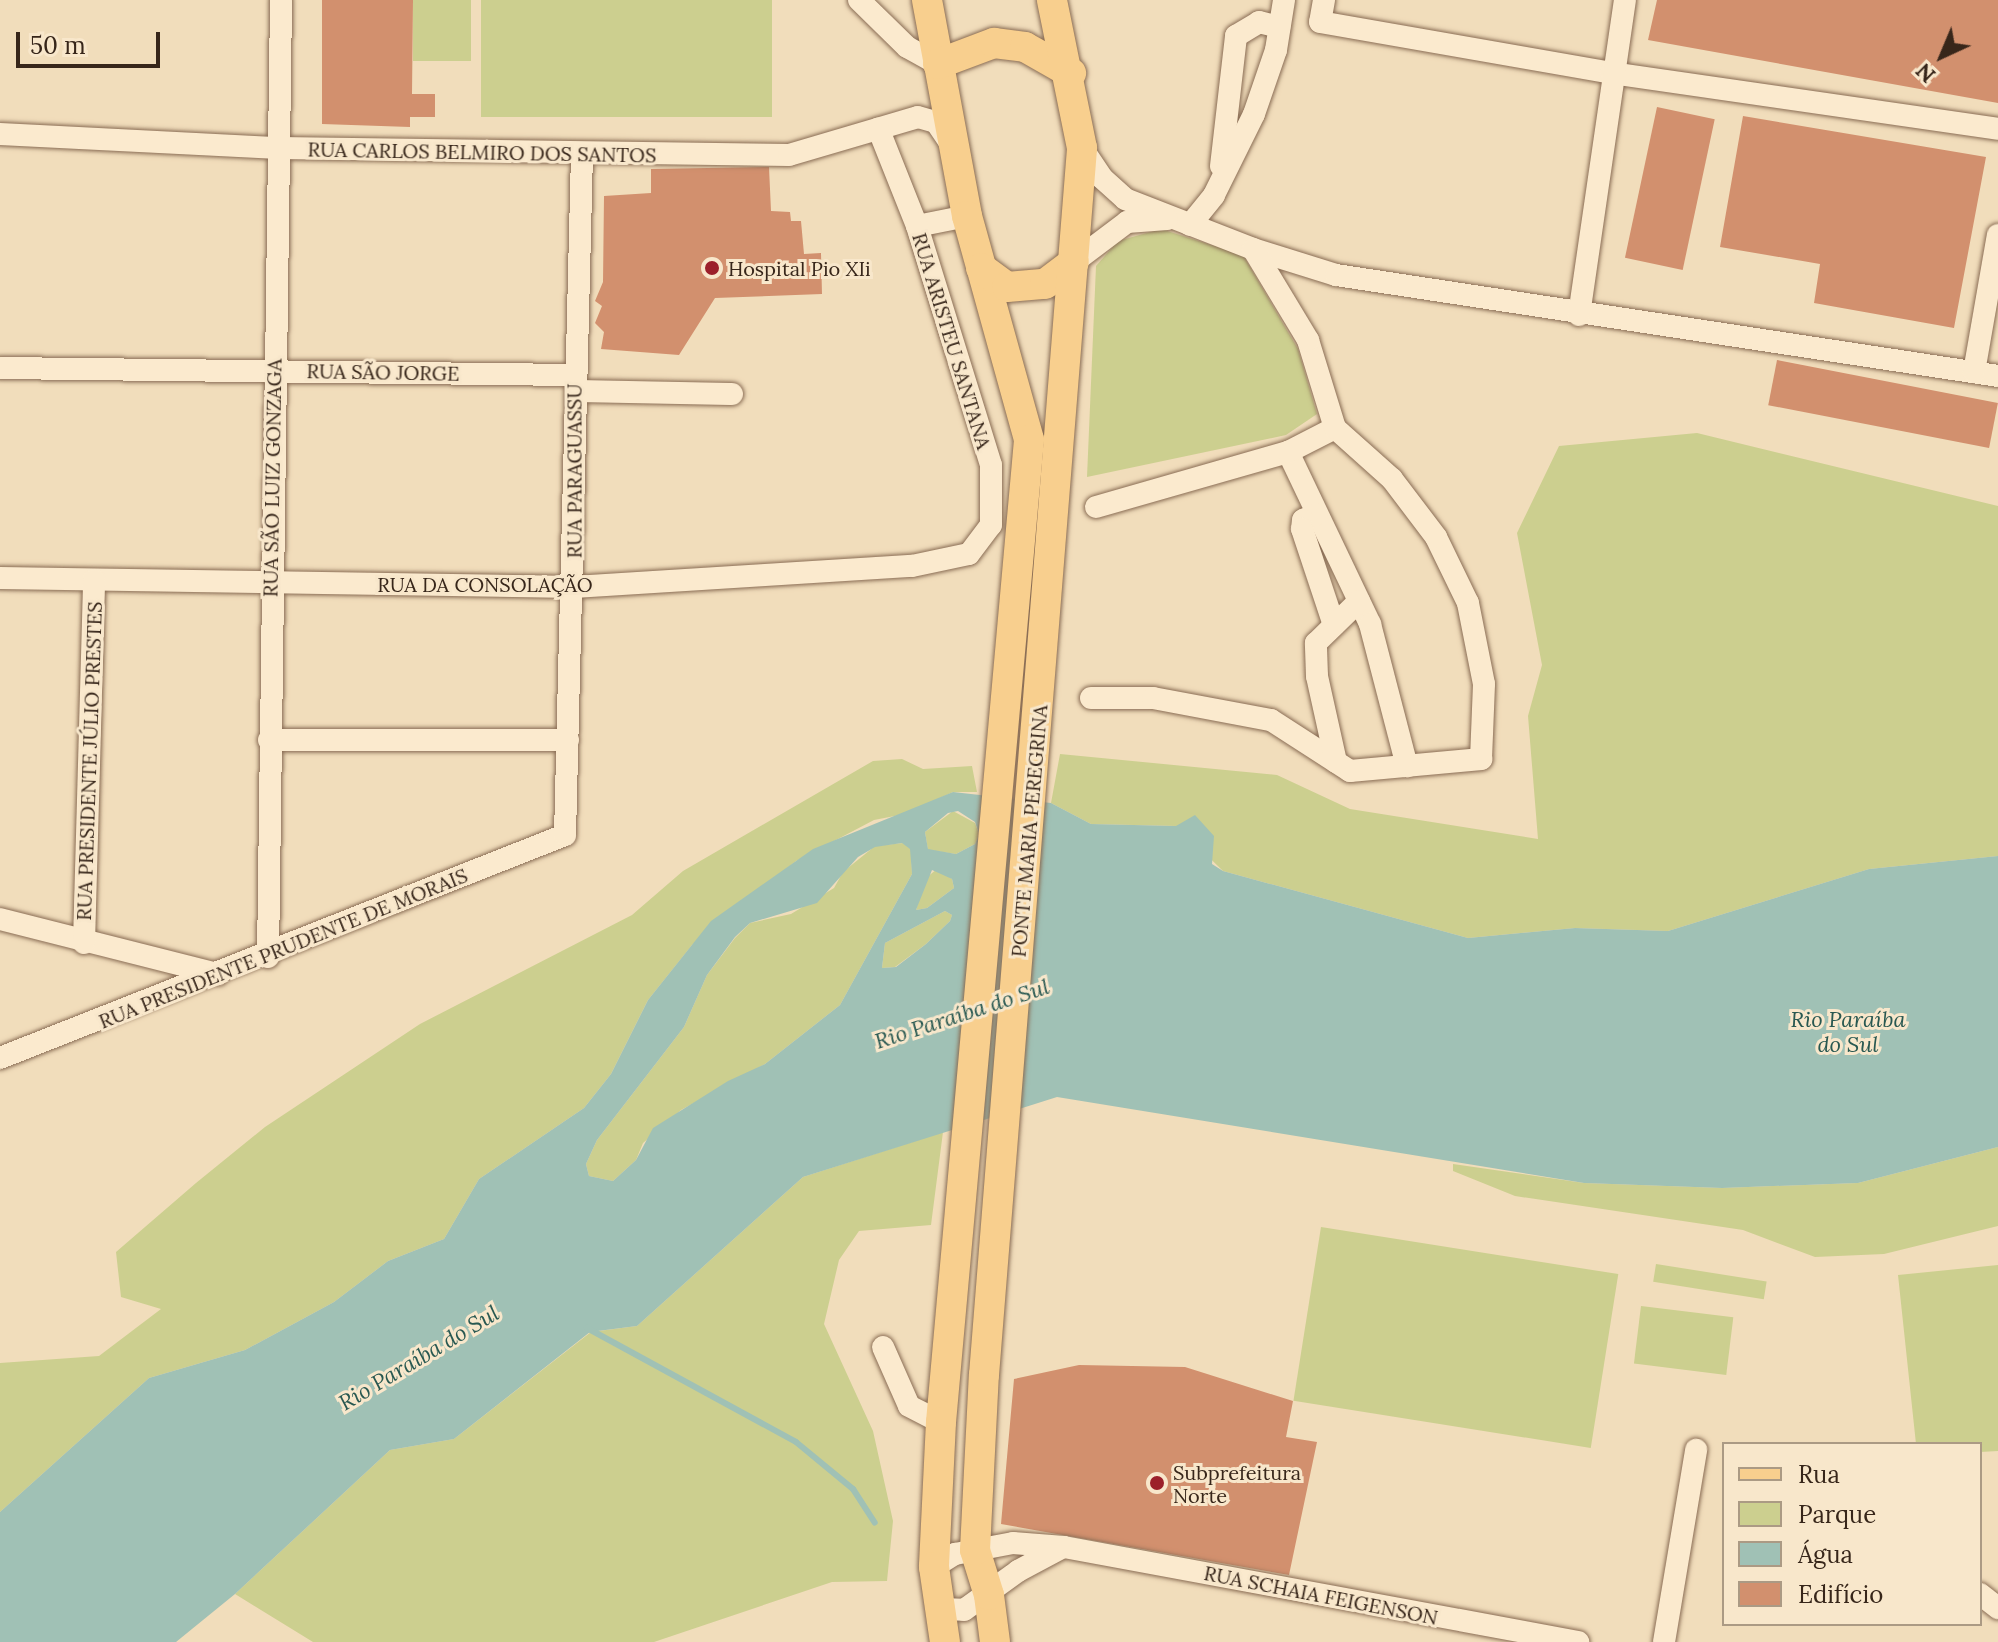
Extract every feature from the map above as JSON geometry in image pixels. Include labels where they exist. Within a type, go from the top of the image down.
[{"type":"main road","points":[[927,0],[949,141],[1029,440],[1037,547]]},
{"type":"main road","points":[[1037,547],[1074,262],[1082,148],[1071,73],[1052,0]]},
{"type":"main road","points":[[938,64],[994,43],[1025,47],[1071,73]]},
{"type":"main road","points":[[981,268],[1007,287],[1045,284],[1074,262]]},
{"type":"main road","name":"PONTE MARIA PEREGRINA","points":[[975,1550],[1001,1156],[1050,589],[1037,547]]},
{"type":"main road","name":"PONTE MARIA PEREGRINA","points":[[945,1642],[934,1567],[941,1422],[963,1149],[1037,547]]},
{"type":"main road","points":[[975,1550],[989,1595],[995,1642]]},
{"type":"street","name":"RUA SÃO LUIZ GONZAGA","points":[[268,957],[270,582],[281,0]]},
{"type":"street","points":[[859,0],[907,47],[938,64]]},
{"type":"street","points":[[1074,262],[1127,222],[1179,222],[1219,184],[1254,114],[1284,0]]},
{"type":"street","points":[[1324,0],[1320,22],[1611,73],[1998,129]]},
{"type":"street","points":[[1579,315],[1611,73],[1625,0]]},
{"type":"street","points":[[1219,184],[1236,36],[1259,22],[1279,27]]},
{"type":"street","name":"RUA CARLOS BELMIRO DOS SANTOS","points":[[0,134],[279,148],[582,155],[789,155],[918,117],[936,122],[949,141]]},
{"type":"street","name":"RUA ARISTEU SANTANA","points":[[878,128],[917,226],[991,465],[991,525],[969,554]]},
{"type":"street","points":[[1082,148],[1102,178],[1125,199],[1253,249],[1336,275],[1579,315],[1998,376]]},
{"type":"street","name":"RUA PARAGUASSU","points":[[565,835],[574,587],[575,383],[582,155]]},
{"type":"street","points":[[917,226],[967,216]]},
{"type":"street","points":[[1974,372],[1998,235]]},
{"type":"street","points":[[1091,698],[1153,698],[1271,720],[1350,771],[1481,759],[1484,684],[1468,603],[1436,537],[1401,490],[1335,428],[1308,340],[1253,249]]},
{"type":"street","name":"RUA SÃO JORGE","points":[[0,368],[273,371],[575,383],[732,394]]},
{"type":"street","points":[[1096,507],[1288,452],[1335,428]]},
{"type":"street","points":[[1288,452],[1370,624],[1407,766]]},
{"type":"street","points":[[1317,514],[1301,524],[1334,625]]},
{"type":"street","name":"RUA DA CONSOLAÇÃO","points":[[0,578],[574,587],[912,566],[969,554]]},
{"type":"street","name":"RUA PRESIDENTE JÚLIO PRESTES","points":[[84,943],[94,580]]},
{"type":"street","points":[[1336,762],[1317,676],[1316,643],[1359,601]]},
{"type":"street","points":[[269,740],[568,740]]},
{"type":"street","name":"RUA PRESIDENTE PRUDENTE DE MORAIS","points":[[0,1058],[268,957],[565,835]]},
{"type":"street","points":[[0,919],[84,943],[218,974]]},
{"type":"street","points":[[883,1347],[909,1406],[941,1422]]},
{"type":"street","points":[[1664,1642],[1696,1450]]},
{"type":"street","name":"RUA SCHAIA FEIGENSON","points":[[934,1567],[975,1550],[1013,1543],[1064,1547],[1536,1638],[1578,1642]]},
{"type":"street","points":[[940,1609],[964,1610],[989,1595],[1018,1571],[1064,1547]]},
{"type":"street","points":[[1982,1596],[1998,1608]]},
{"type":"green space","points":[[413,0],[471,0],[471,61],[413,61]]},
{"type":"green space","points":[[481,0],[772,0],[772,117],[481,117]]},
{"type":"green space","points":[[1161,229],[1243,255],[1298,349],[1317,414],[1286,435],[1087,477],[1096,266],[1118,241]]},
{"type":"green space","points":[[1697,433],[1998,506],[1998,856],[1869,869],[1668,931],[1575,928],[1468,938],[1223,871],[1177,826],[1091,824],[1051,803],[1060,754],[1277,775],[1350,809],[1538,839],[1528,716],[1542,665],[1517,533],[1559,446]]},
{"type":"green space","points":[[902,759],[923,769],[972,766],[977,792],[953,792],[905,814],[874,820],[796,861],[692,945],[648,1000],[611,1074],[584,1108],[479,1179],[444,1239],[388,1261],[334,1302],[245,1350],[149,1378],[0,1512],[0,1363],[99,1356],[161,1309],[121,1297],[116,1252],[196,1183],[265,1127],[420,1024],[632,915],[683,871],[873,761]]},
{"type":"green space","points":[[953,811],[975,823],[979,834],[975,844],[956,854],[928,850],[925,832]]},
{"type":"green space","points":[[903,843],[911,849],[912,874],[840,1005],[765,1064],[681,1110],[643,1143],[636,1160],[613,1181],[589,1176],[586,1164],[597,1140],[684,1027],[707,975],[735,938],[750,923],[791,914],[834,888],[843,872],[875,846]]},
{"type":"green space","points":[[937,869],[952,879],[954,888],[927,908],[916,910],[926,878]]},
{"type":"green space","points":[[945,911],[952,915],[950,921],[926,944],[895,967],[882,968],[885,943]]},
{"type":"green space","points":[[943,1132],[931,1225],[859,1231],[839,1260],[824,1324],[873,1431],[893,1521],[887,1581],[832,1582],[654,1642],[313,1642],[235,1594],[390,1450],[454,1439],[591,1332],[637,1326],[803,1177]]},
{"type":"green space","points":[[1998,1147],[1998,1226],[1884,1254],[1815,1257],[1743,1230],[1515,1196],[1453,1171],[1453,1164],[1584,1183],[1722,1188],[1858,1183]]},
{"type":"green space","points":[[1321,1227],[1618,1274],[1591,1448],[1293,1401]]},
{"type":"green space","points":[[1656,1264],[1767,1282],[1764,1299],[1653,1282]]},
{"type":"green space","points":[[1998,1265],[1998,1451],[1982,1452],[1982,1442],[1916,1442],[1898,1275]]},
{"type":"green space","points":[[1641,1306],[1733,1317],[1726,1375],[1634,1364]]},
{"type":"water","name":"Rio Paraíba do Sul","points":[[953,792],[1051,803],[1091,824],[1176,826],[1195,815],[1214,836],[1212,864],[1223,871],[1468,938],[1575,928],[1668,931],[1869,869],[1998,856],[1998,1147],[1858,1183],[1722,1188],[1584,1183],[1057,1097],[803,1177],[637,1326],[590,1332],[454,1439],[390,1450],[235,1594],[176,1642],[0,1642],[0,1512],[149,1378],[245,1350],[334,1302],[388,1261],[444,1239],[479,1179],[584,1108],[611,1074],[648,1000],[711,921],[813,849]],"holes":[[[958,811],[975,822],[979,834],[975,844],[956,854],[928,849],[925,832],[948,813]],[[902,843],[910,849],[912,874],[840,1005],[765,1064],[728,1081],[653,1128],[636,1160],[613,1181],[589,1176],[586,1164],[597,1140],[684,1027],[707,975],[735,937],[750,923],[817,903],[858,857],[875,847]],[[932,870],[952,879],[954,888],[927,908],[916,910]],[[945,911],[952,915],[950,921],[926,944],[896,967],[882,968],[885,943]]]},
{"type":"building","points":[[322,0],[413,0],[412,94],[435,94],[435,117],[410,117],[410,127],[322,124]]},
{"type":"building","points":[[1657,0],[1998,0],[1998,103],[1648,40]]},
{"type":"building","points":[[1657,107],[1715,119],[1683,270],[1625,258]]},
{"type":"building","points":[[1743,116],[1986,157],[1954,328],[1814,303],[1820,264],[1720,247]]},
{"type":"building","name":"Hospital Pio XIi","points":[[769,167],[771,211],[790,212],[791,221],[801,221],[804,254],[821,253],[822,294],[715,298],[679,355],[601,349],[604,332],[595,323],[602,306],[595,301],[603,282],[604,196],[651,193],[651,169]]},
{"type":"building","points":[[1777,360],[1998,403],[1989,448],[1768,405]]},
{"type":"building","name":"Subprefeitura Norte","points":[[1079,1365],[1185,1367],[1293,1401],[1286,1437],[1317,1442],[1289,1575],[1001,1524],[1014,1379]]},
{"type":"waterway","points":[[587,1328],[796,1442],[853,1489],[875,1523]]},
{"type":"place","name":"Hospital Pio XIi","points":[[712,268]]},
{"type":"place","name":"Subprefeitura Norte","points":[[1157,1483]]}]
